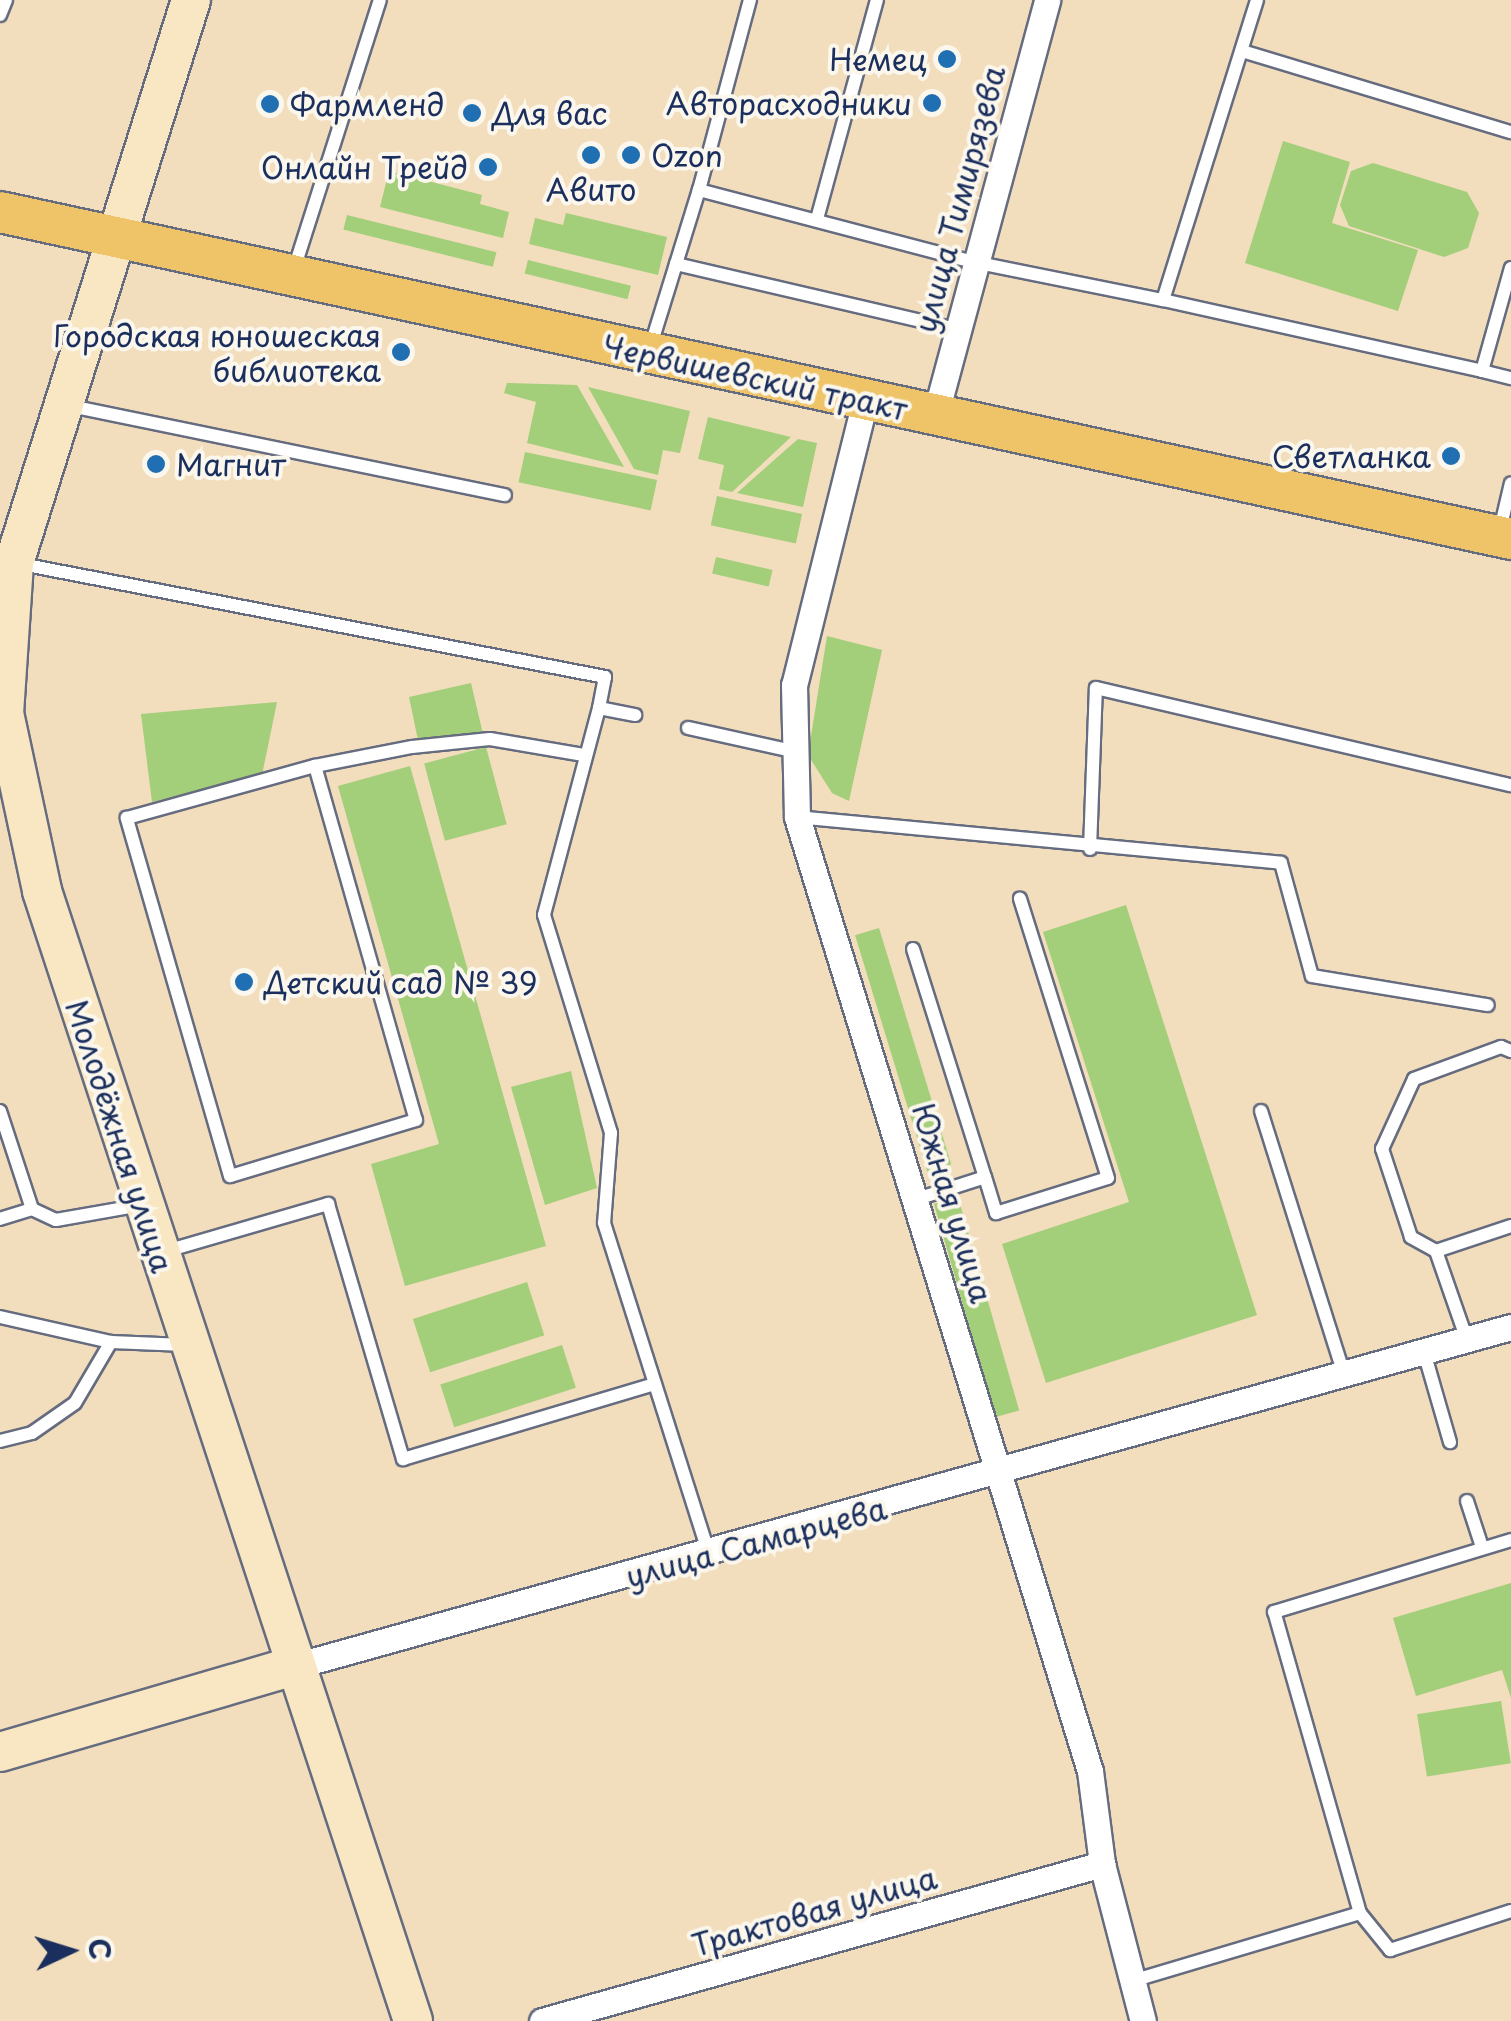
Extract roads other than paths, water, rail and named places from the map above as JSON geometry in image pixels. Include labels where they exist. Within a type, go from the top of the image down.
[{"type":"main road","name":"Червишевский тракт","points":[[0,212],[1505,538]]},
{"type":"street","name":"Молодёжная улица","points":[[191,0],[14,562],[2,642],[5,755],[42,890],[187,1345],[413,2021]]},
{"type":"street","name":"улица Тимирязева","points":[[936,416],[956,329],[1047,0]]},
{"type":"street","name":"Южная улица","points":[[865,402],[794,686],[792,751],[797,817],[1003,1474],[1090,1771],[1102,1864],[1143,2021]]},
{"type":"street","name":"улица Самарцева","points":[[0,1752],[295,1666],[1003,1474],[1511,1327]]},
{"type":"street","name":"Трактовая улица","points":[[542,2021],[1102,1864]]},
{"type":"lane","points":[[0,15],[6,0]]},
{"type":"lane","points":[[292,274],[380,0]]},
{"type":"lane","points":[[648,354],[699,190],[750,0]]},
{"type":"lane","points":[[817,219],[877,0]]},
{"type":"lane","points":[[1164,300],[1257,0]]},
{"type":"lane","points":[[1242,51],[1511,132]]},
{"type":"lane","points":[[699,190],[974,262],[1511,378]]},
{"type":"lane","points":[[676,264],[956,329]]},
{"type":"lane","points":[[1482,371],[1511,268]]},
{"type":"lane","points":[[61,404],[505,495]]},
{"type":"lane","points":[[1505,538],[1511,483]]},
{"type":"lane","points":[[14,562],[605,677],[544,915],[612,1132],[604,1223],[652,1386],[710,1556]]},
{"type":"lane","points":[[1090,848],[1096,688],[1511,784]]},
{"type":"lane","points":[[599,708],[635,715]]},
{"type":"lane","points":[[688,728],[792,751]]},
{"type":"lane","points":[[315,766],[416,1120],[230,1176],[127,818],[315,766],[490,739],[584,755]]},
{"type":"lane","points":[[797,817],[1090,848],[1281,862],[1312,976],[1488,1005]]},
{"type":"lane","points":[[913,949],[996,1213],[1108,1178],[1020,899]]},
{"type":"lane","points":[[1467,1340],[1436,1251],[1411,1238],[1382,1150],[1414,1079],[1501,1046],[1511,1051]]},
{"type":"lane","points":[[0,1111],[32,1209]]},
{"type":"lane","points":[[1262,1111],[1344,1375]]},
{"type":"lane","points":[[917,1198],[985,1177]]},
{"type":"lane","points":[[0,1218],[32,1209],[56,1220],[143,1204]]},
{"type":"lane","points":[[159,1253],[328,1204],[403,1458],[652,1386]]},
{"type":"lane","points":[[1436,1251],[1511,1226]]},
{"type":"lane","points":[[0,1317],[112,1342],[187,1345]]},
{"type":"lane","points":[[0,1441],[32,1433],[75,1402],[112,1342]]},
{"type":"lane","points":[[1424,1352],[1450,1442]]},
{"type":"lane","points":[[1468,1502],[1482,1547]]},
{"type":"lane","points":[[1511,1540],[1274,1612],[1360,1914],[1390,1950],[1511,1911]]},
{"type":"lane","points":[[1132,1981],[1360,1914]]},
{"type":"place","name":"Немец","points":[[947,59]]},
{"type":"place","name":"Авторасходники","points":[[932,103]]},
{"type":"place","name":"Фармленд","points":[[270,104]]},
{"type":"place","name":"Для вас","points":[[472,113]]},
{"type":"place","name":"Авито","points":[[591,155]]},
{"type":"place","name":"Ozon","points":[[631,155]]},
{"type":"place","name":"Онлайн Трейд","points":[[488,167]]},
{"type":"place","name":"Городская юношеская библиотека","points":[[401,352]]},
{"type":"place","name":"Светланка","points":[[1451,456]]},
{"type":"place","name":"Магнит","points":[[156,464]]},
{"type":"place","name":"Детский сад № 39","points":[[244,982]]}]
